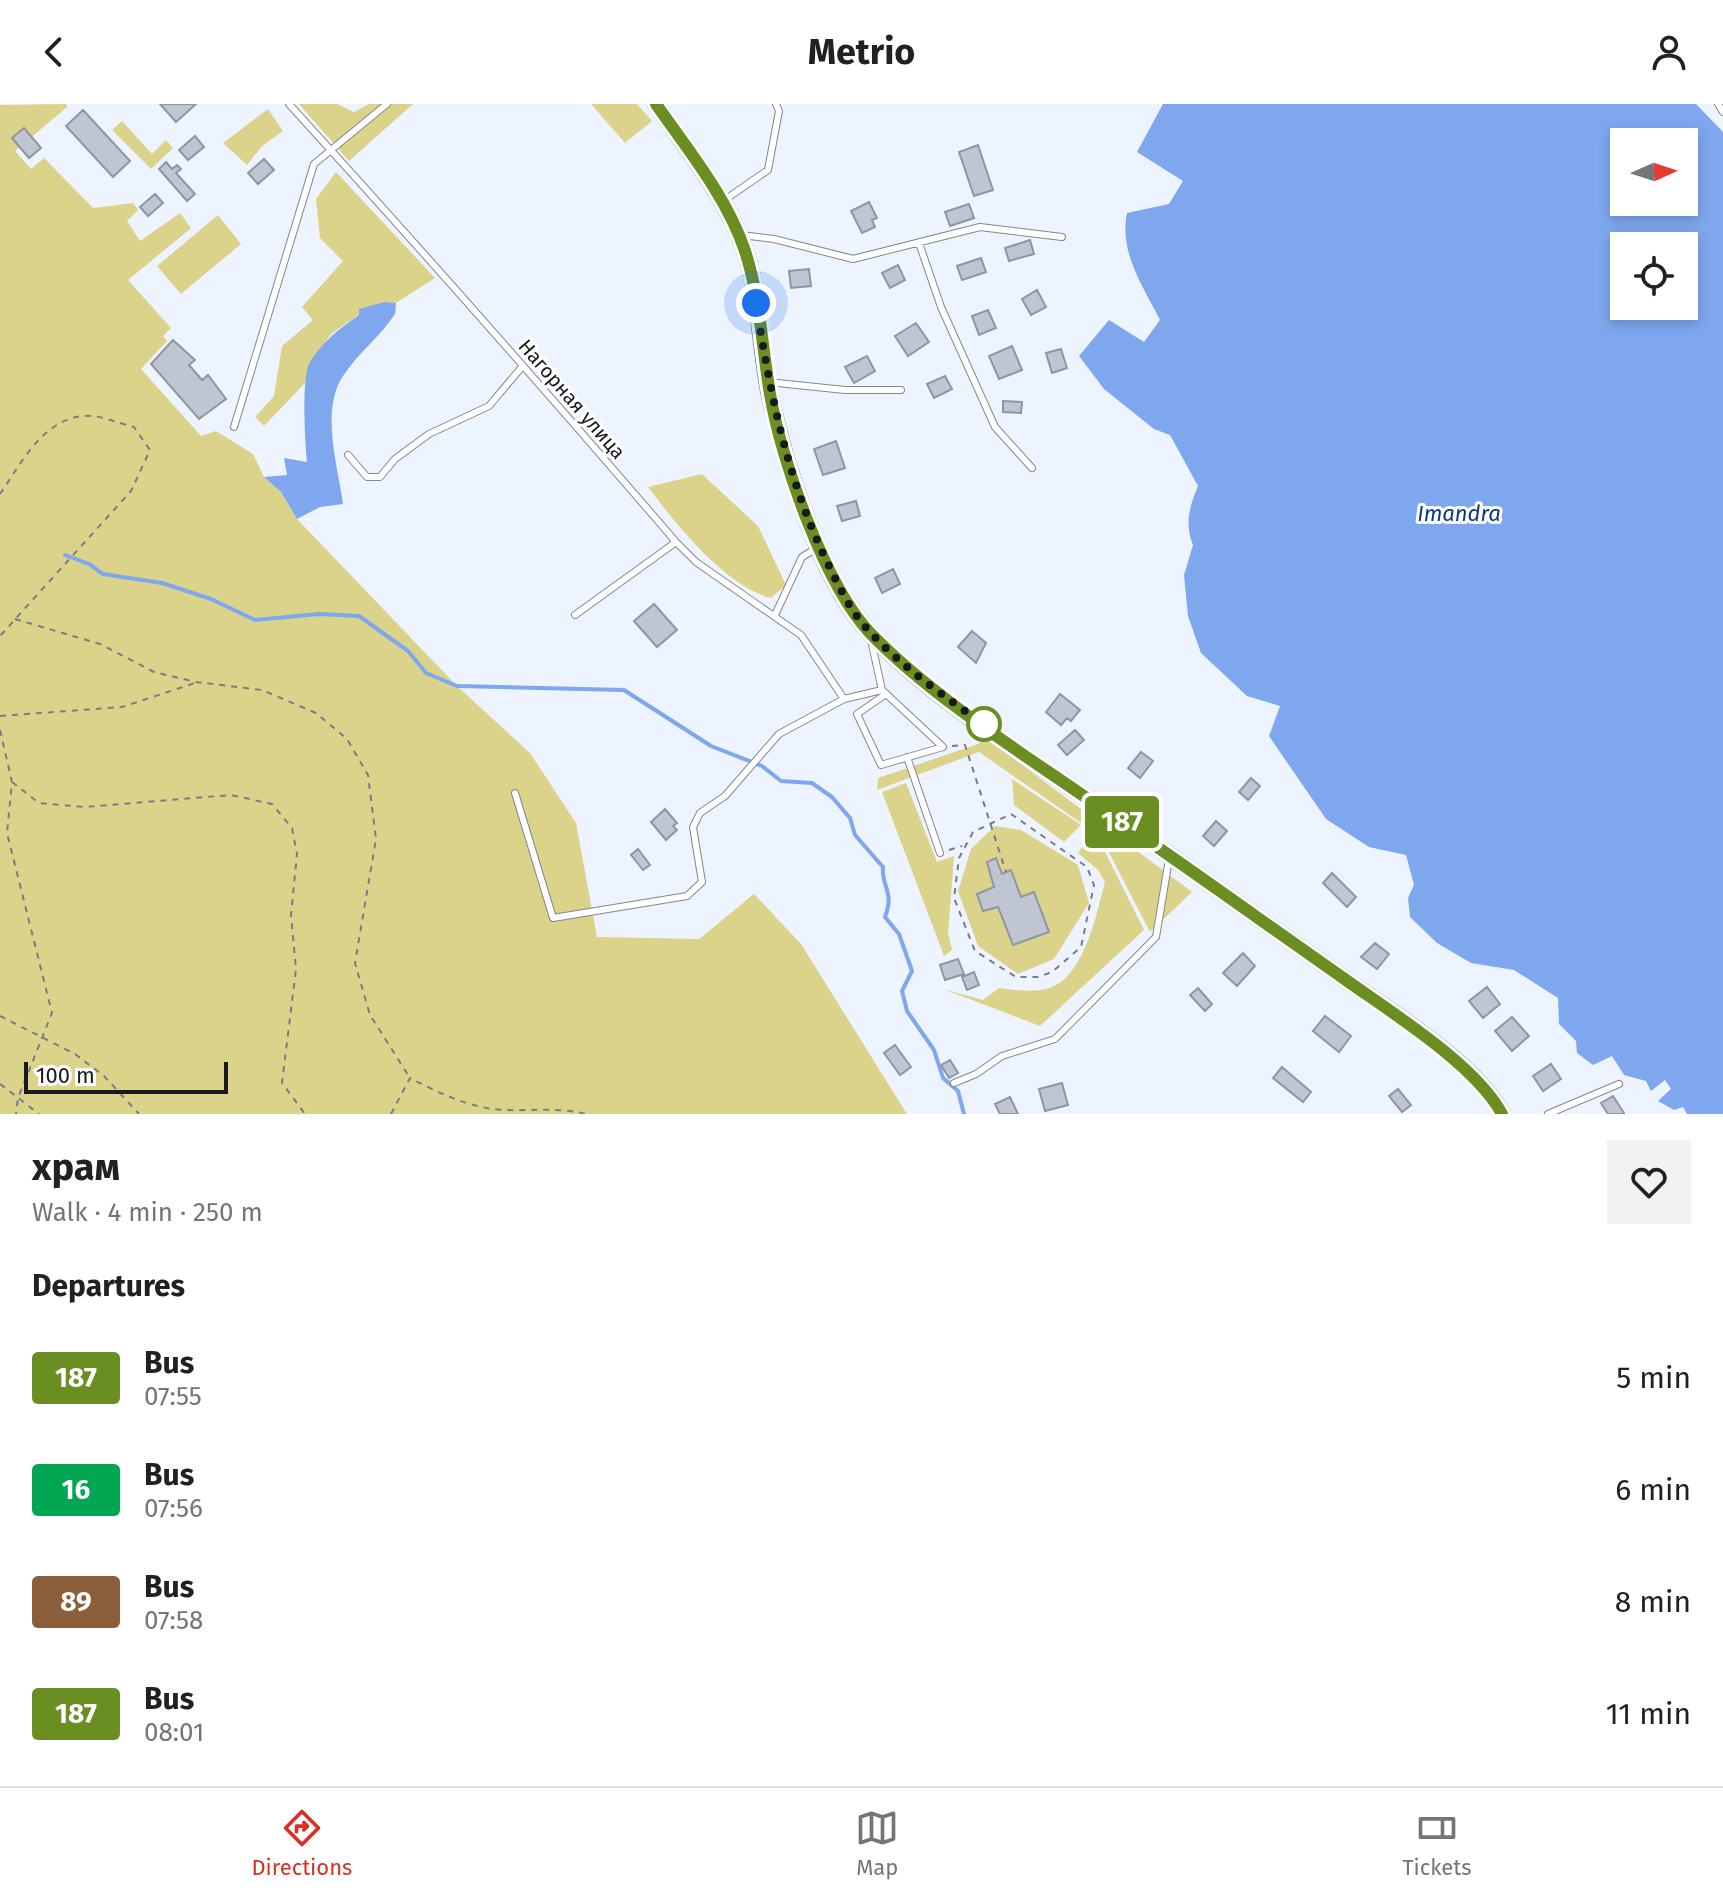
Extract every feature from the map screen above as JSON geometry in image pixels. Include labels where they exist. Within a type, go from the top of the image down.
[{"type":"street","points":[[656,104],[723,201],[738,234],[753,282],[768,382],[788,464],[819,546],[846,599],[869,632],[934,689],[1426,1038],[1486,1091],[1502,1114]]},
{"type":"lane","name":"Нагорная улица","points":[[289,104],[471,304],[521,368],[676,542],[696,562],[801,635],[844,699]]},
{"type":"lane","points":[[234,427],[314,164],[387,104]]},
{"type":"lane","points":[[723,201],[768,170],[779,111],[776,104]]},
{"type":"lane","points":[[1718,104],[1723,112]]},
{"type":"lane","points":[[738,234],[774,239],[853,259],[980,227],[1062,237]]},
{"type":"lane","points":[[919,243],[941,307],[995,427],[1032,468]]},
{"type":"lane","points":[[348,455],[367,477],[380,477],[395,459],[429,434],[489,406],[521,368]]},
{"type":"lane","points":[[768,382],[845,390],[901,390]]},
{"type":"lane","points":[[575,615],[676,542]]},
{"type":"lane","points":[[775,615],[802,557],[819,546]]},
{"type":"lane","points":[[869,632],[884,692],[943,747]]},
{"type":"lane","points":[[515,793],[553,918],[687,896],[702,882],[693,827],[700,813],[725,796],[779,734],[844,699],[884,692]]},
{"type":"lane","points":[[884,692],[857,714],[881,765],[943,747]]},
{"type":"lane","points":[[907,757],[940,853]]},
{"type":"lane","points":[[954,1083],[976,1074],[1002,1056],[1055,1039],[1156,937],[1170,855]]},
{"type":"lane","points":[[1548,1114],[1619,1084]]},
{"type":"path","points":[[0,494],[39,439],[58,423],[91,416],[134,427],[150,450],[131,491],[0,636]]},
{"type":"path","points":[[15,619],[100,644],[154,672],[196,682],[262,690],[316,713],[347,739],[368,775],[376,839],[355,963],[370,1015],[410,1078],[443,1094],[503,1110],[549,1107],[586,1114]]},
{"type":"path","points":[[0,716],[122,707],[196,682]]},
{"type":"path","points":[[0,730],[12,782],[7,833],[19,895],[52,1013],[45,1038],[18,1098],[16,1114]]},
{"type":"path","points":[[943,747],[965,745],[1006,872]]},
{"type":"path","points":[[12,782],[39,803],[84,807],[231,795],[272,804],[292,828],[297,854],[291,915],[296,969],[282,1083],[305,1114]]},
{"type":"path","points":[[1011,814],[1087,867],[1094,885],[1081,947],[1052,972],[1038,977],[1016,977],[975,951],[954,898],[964,845],[973,832],[990,824],[1011,814]]},
{"type":"path","points":[[940,853],[964,845]]},
{"type":"path","points":[[0,1016],[45,1038],[104,1076],[139,1114]]},
{"type":"path","points":[[391,1114],[410,1078]]},
{"type":"path","points":[[0,1084],[39,1114]]},
{"type":"path","points":[[496,1114],[503,1110]]},
{"type":"shaded area","points":[[66,104],[67,107],[15,151],[31,169],[44,158],[93,208],[133,203],[138,210],[127,221],[140,241],[180,213],[191,228],[128,280],[171,328],[163,336],[167,341],[141,369],[201,436],[216,431],[253,454],[264,477],[281,492],[297,519],[457,686],[530,753],[576,823],[597,937],[699,939],[754,894],[801,944],[907,1114],[0,1114],[0,105]]},
{"type":"shaded area","points":[[299,104],[337,104],[354,112],[369,104],[413,104],[349,161]]},
{"type":"shaded area","points":[[591,104],[637,104],[652,121],[625,143]]},
{"type":"shaded area","points":[[268,109],[283,131],[262,146],[247,165],[223,143]]},
{"type":"shaded area","points":[[122,121],[152,154],[166,140],[173,148],[151,169],[112,130]]},
{"type":"shaded area","points":[[336,172],[435,278],[396,303],[384,302],[369,308],[332,333],[311,361],[306,382],[264,426],[255,417],[274,396],[282,346],[313,320],[302,307],[343,261],[320,238],[316,199]]},
{"type":"shaded area","points":[[218,215],[241,244],[181,294],[157,266]]},
{"type":"shaded area","points":[[702,474],[758,526],[786,585],[771,598],[736,581],[719,567],[687,535],[648,487]]},
{"type":"shaded area","points":[[986,738],[1192,892],[1150,932],[1101,837],[979,752],[877,790],[878,778],[978,744]]},
{"type":"shaded area","points":[[1012,779],[1081,825],[1064,842],[1014,805]]},
{"type":"shaded area","points":[[906,783],[937,862],[954,856],[948,933],[952,950],[944,956],[882,792]]},
{"type":"shaded area","points":[[995,826],[1021,830],[1078,865],[1089,903],[1054,959],[1018,974],[978,946],[958,891],[971,849]],"holes":[[[1012,871],[1021,897],[1035,893],[1049,932],[1013,945],[998,907],[983,910],[977,894],[994,887],[991,878]]]},
{"type":"shaded area","points":[[1100,842],[1144,930],[1040,1026],[943,989],[983,1000],[999,988],[1041,990],[1065,979],[1082,955],[1105,882],[1098,870],[1078,853],[1083,846],[1088,851]]},
{"type":"water","name":"Imandra","points":[[1163,104],[1696,104],[1723,132],[1723,1114],[1687,1114],[1683,1107],[1674,1110],[1658,1101],[1671,1089],[1665,1080],[1651,1091],[1646,1081],[1624,1075],[1612,1056],[1593,1065],[1577,1053],[1576,1041],[1559,1024],[1558,998],[1514,970],[1471,963],[1437,943],[1410,917],[1408,898],[1414,885],[1406,855],[1369,847],[1326,819],[1269,736],[1280,706],[1247,696],[1201,653],[1188,616],[1184,575],[1193,545],[1189,515],[1198,486],[1170,435],[1154,429],[1104,389],[1079,356],[1109,320],[1144,342],[1160,320],[1129,255],[1125,228],[1127,213],[1169,204],[1183,181],[1137,152]]},
{"type":"water","points":[[384,302],[396,303],[395,314],[355,360],[336,390],[332,439],[343,504],[320,507],[297,519],[281,492],[264,477],[287,475],[284,458],[307,462],[305,395],[310,362],[332,336],[359,315],[359,309]]},
{"type":"building","points":[[160,104],[196,104],[176,122]]},
{"type":"building","points":[[83,110],[130,161],[113,177],[66,126]]},
{"type":"building","points":[[24,128],[41,148],[29,158],[12,138]]},
{"type":"building","points":[[195,136],[204,147],[188,160],[179,150]]},
{"type":"building","points":[[978,145],[993,190],[974,196],[959,152]]},
{"type":"building","points":[[264,159],[274,170],[258,184],[248,173]]},
{"type":"building","points":[[166,162],[172,169],[177,165],[181,169],[176,173],[195,194],[187,201],[159,169]]},
{"type":"building","points":[[155,194],[163,203],[148,216],[140,207]]},
{"type":"building","points":[[869,202],[877,218],[872,220],[875,227],[862,233],[851,211]]},
{"type":"building","points":[[969,204],[974,218],[950,226],[945,212]]},
{"type":"building","points":[[1030,240],[1034,254],[1009,261],[1005,248]]},
{"type":"building","points":[[981,258],[986,272],[962,280],[957,266]]},
{"type":"building","points":[[898,265],[905,280],[890,288],[882,273]]},
{"type":"building","points":[[809,269],[811,286],[791,288],[789,271]]},
{"type":"building","points":[[1037,290],[1046,307],[1031,315],[1022,299]]},
{"type":"building","points":[[988,310],[996,328],[979,335],[972,316]]},
{"type":"building","points":[[916,323],[929,342],[908,356],[895,336]]},
{"type":"building","points":[[173,340],[195,360],[189,365],[202,380],[208,375],[226,399],[199,419],[151,364]]},
{"type":"building","points":[[1012,346],[1022,370],[999,379],[989,356]]},
{"type":"building","points":[[1061,349],[1067,368],[1052,373],[1046,353]]},
{"type":"building","points":[[867,356],[875,371],[854,383],[845,367]]},
{"type":"building","points":[[945,376],[952,389],[934,398],[927,384]]},
{"type":"building","points":[[1003,401],[1022,402],[1021,413],[1003,412]]},
{"type":"building","points":[[836,441],[845,468],[823,475],[814,449]]},
{"type":"building","points":[[856,501],[860,516],[842,521],[837,506]]},
{"type":"building","points":[[893,569],[900,584],[882,593],[875,578]]},
{"type":"building","points":[[654,604],[677,630],[657,647],[634,621]]},
{"type":"building","points":[[972,631],[986,643],[976,663],[958,647]]},
{"type":"building","points":[[1060,694],[1080,710],[1071,721],[1067,718],[1061,725],[1046,712]]},
{"type":"building","points":[[1075,730],[1084,740],[1067,755],[1058,745]]},
{"type":"building","points":[[1141,752],[1153,761],[1140,778],[1128,768]]},
{"type":"building","points":[[1251,778],[1260,786],[1248,800],[1239,792]]},
{"type":"building","points":[[665,809],[677,823],[673,826],[677,830],[666,840],[651,822]]},
{"type":"building","points":[[1216,821],[1227,831],[1214,846],[1203,836]]},
{"type":"building","points":[[638,849],[650,865],[643,870],[631,855]]},
{"type":"building","points":[[996,858],[1002,874],[1011,870],[1021,897],[1034,892],[1049,932],[1013,945],[998,907],[983,911],[977,894],[994,887],[987,862]]},
{"type":"building","points":[[1332,873],[1356,897],[1347,907],[1323,883]]},
{"type":"building","points":[[1375,943],[1389,954],[1377,969],[1361,957]]},
{"type":"building","points":[[1243,953],[1255,966],[1237,986],[1223,973]]},
{"type":"building","points":[[958,959],[964,974],[945,980],[940,965]]},
{"type":"building","points":[[974,972],[979,985],[967,990],[962,977]]},
{"type":"building","points":[[1487,987],[1500,1004],[1483,1018],[1469,1001]]},
{"type":"building","points":[[1198,988],[1212,1004],[1205,1011],[1190,995]]},
{"type":"building","points":[[1325,1016],[1351,1036],[1339,1052],[1313,1031]]},
{"type":"building","points":[[1512,1017],[1529,1036],[1512,1051],[1495,1031]]},
{"type":"building","points":[[895,1045],[911,1067],[900,1075],[884,1053]]},
{"type":"building","points":[[950,1060],[958,1073],[949,1078],[941,1065]]},
{"type":"building","points":[[1551,1064],[1561,1079],[1543,1091],[1533,1076]]},
{"type":"building","points":[[1282,1067],[1311,1092],[1303,1102],[1273,1078]]},
{"type":"building","points":[[1062,1083],[1068,1105],[1045,1111],[1039,1089]]},
{"type":"building","points":[[1398,1089],[1411,1105],[1402,1112],[1389,1096]]},
{"type":"building","points":[[1613,1096],[1623,1114],[1608,1114],[1601,1103]]},
{"type":"building","points":[[1010,1097],[1018,1114],[1000,1114],[995,1104]]},
{"type":"waterway","points":[[65,555],[89,564],[103,574],[162,583],[211,599],[255,620],[319,614],[359,616],[408,651],[426,673],[457,686],[624,690],[711,746],[762,766],[781,781],[812,783],[832,797],[850,818],[855,835],[883,867],[889,901],[885,917],[899,934],[912,971],[902,991],[907,1011],[934,1050],[943,1078],[958,1091],[964,1114]]},
{"type":"bus line","name":"187","points":[[656,104],[723,201],[745,250],[771,399],[788,464],[819,546],[846,599],[869,632],[922,679],[1039,765],[1395,1014],[1486,1091],[1502,1114]]},
{"type":"route","points":[[756,303],[771,399],[788,464],[819,546],[846,599],[869,632],[922,679],[990,729],[984,724]]}]
